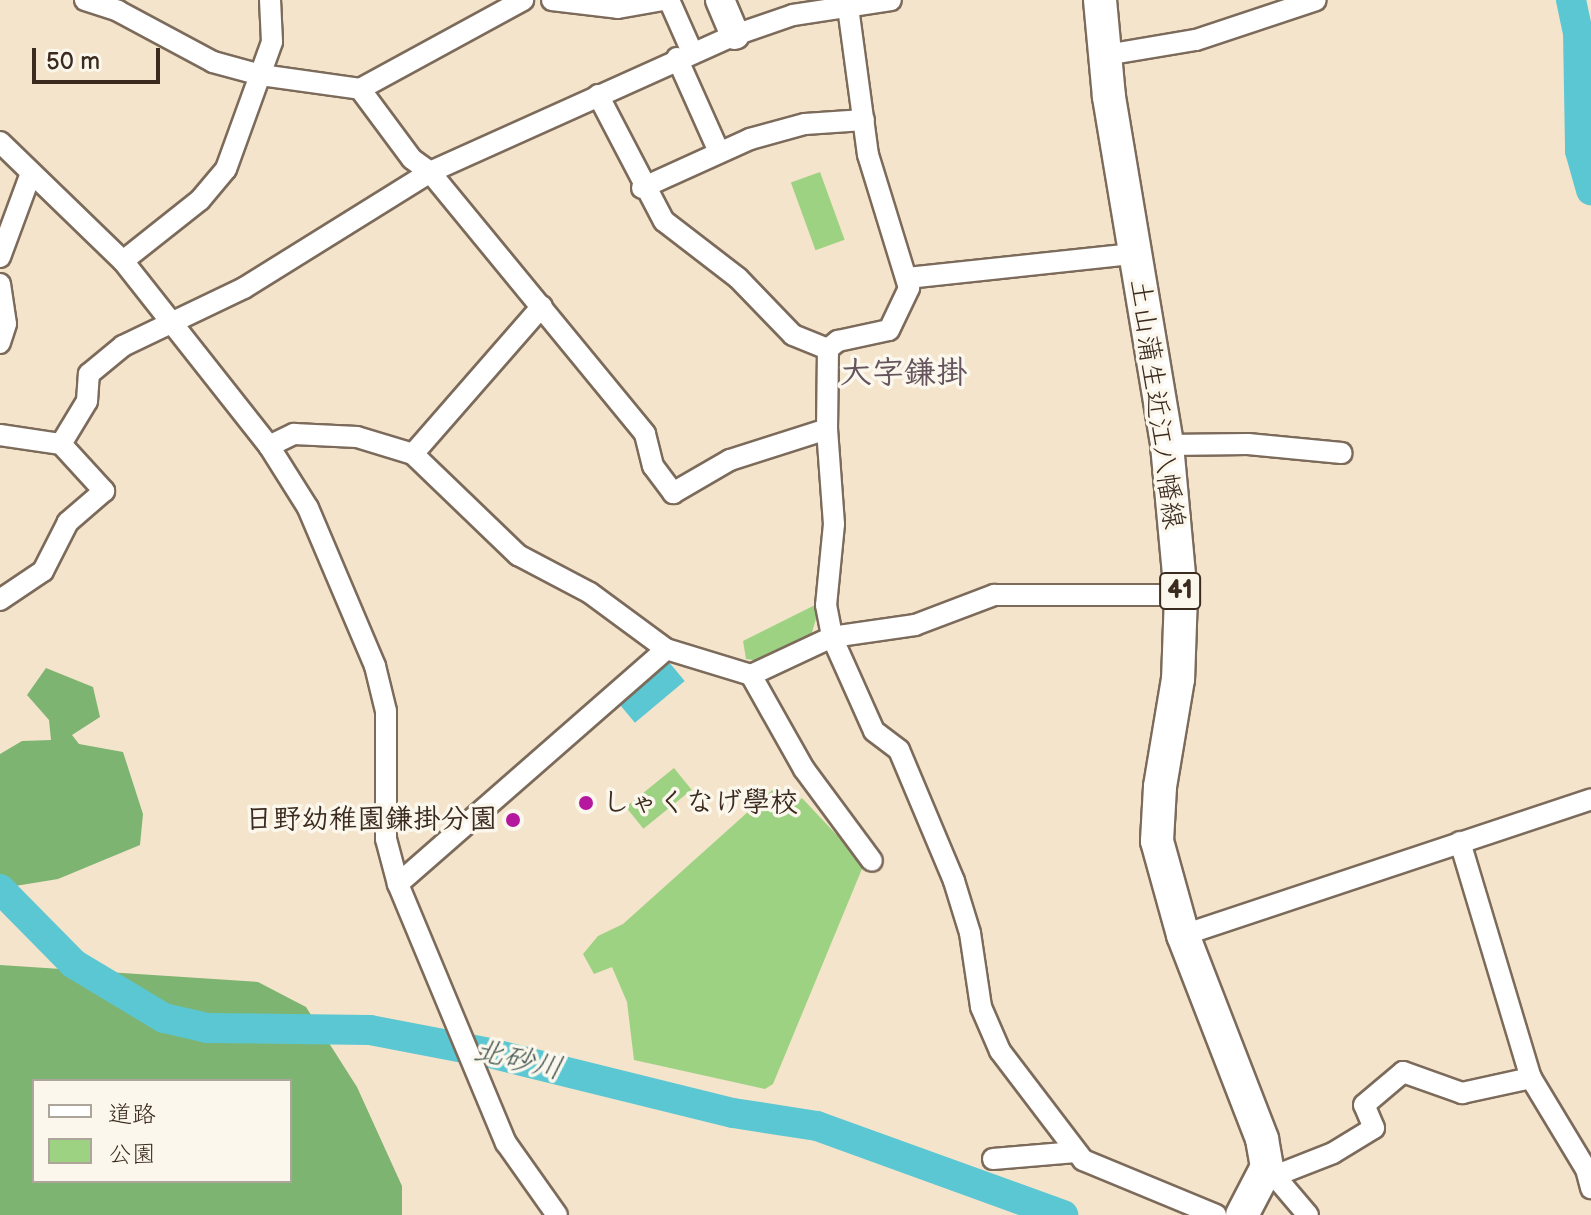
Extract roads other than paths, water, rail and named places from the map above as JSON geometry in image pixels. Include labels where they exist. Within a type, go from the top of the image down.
[{"type":"main road","name":"土山蒲生近江八幡線","points":[[1100,0],[1133,254],[1167,445],[1181,595],[1178,679],[1160,787],[1157,841],[1183,935],[1272,1171]]},
{"type":"main road","points":[[1242,1215],[1272,1171]]},
{"type":"street","points":[[85,0],[118,11],[213,62],[261,75],[360,89],[523,0]]},
{"type":"street","points":[[123,261],[200,200],[226,169],[272,42],[270,0]]},
{"type":"street","points":[[552,0],[618,8],[666,0],[719,152]]},
{"type":"street","points":[[720,0],[735,35]]},
{"type":"street","points":[[61,444],[87,401],[89,374],[123,346],[244,288],[430,172],[735,35],[793,15],[891,0]]},
{"type":"street","points":[[1106,55],[1196,40],[1316,0]]},
{"type":"street","points":[[828,349],[838,341],[889,330],[909,288],[868,155],[848,7]]},
{"type":"street","points":[[360,89],[412,159],[430,172],[645,434],[653,466],[673,493],[730,460],[827,429]]},
{"type":"street","points":[[598,95],[642,188],[664,221],[738,278],[783,327],[828,349]]},
{"type":"street","points":[[642,188],[719,152],[805,124],[864,120]]},
{"type":"street","points":[[0,142],[31,173],[71,205],[123,261],[269,446],[308,508],[375,666],[386,711],[386,839],[398,884],[474,1076],[506,1143],[557,1215]]},
{"type":"street","points":[[0,257],[31,173]]},
{"type":"street","points":[[908,278],[1133,254]]},
{"type":"street","points":[[0,284],[6,324],[0,343]]},
{"type":"street","points":[[413,454],[542,306]]},
{"type":"street","points":[[828,349],[827,429],[834,504],[827,574],[832,637],[874,731],[899,750],[954,881],[970,933],[981,1007],[1000,1051],[1076,1152],[1108,1175],[1216,1215]]},
{"type":"street","points":[[269,446],[294,434],[357,437],[413,454],[518,555],[590,593],[666,649],[751,675],[832,637],[915,625],[1014,592],[1181,595]]},
{"type":"street","points":[[0,435],[61,444],[104,491],[68,522],[43,571],[0,600]]},
{"type":"street","points":[[1167,445],[1248,444],[1342,453]]},
{"type":"street","points":[[398,884],[666,649]]},
{"type":"street","points":[[751,675],[804,769],[872,861]]},
{"type":"street","points":[[1183,935],[1591,799]]},
{"type":"street","points":[[1460,842],[1531,1078],[1586,1169],[1591,1188]]},
{"type":"street","points":[[1308,1215],[1272,1171],[1333,1153],[1374,1128],[1364,1105],[1403,1072],[1462,1093],[1531,1078]]},
{"type":"street","points":[[993,1159],[1076,1152]]},
{"type":"water","points":[[668,661],[685,681],[635,723],[618,703]]},
{"type":"waterway","points":[[1571,0],[1578,32],[1580,151],[1591,190]]},
{"type":"waterway","name":"北砂川","points":[[0,889],[74,964],[164,1018],[207,1028],[370,1030],[490,1053],[733,1113],[817,1126],[1063,1215]]},
{"type":"place","name":"しゃくなげ學校","points":[[586,803]]},
{"type":"place","name":"日野幼稚園鎌掛分園","points":[[513,820]]},
{"type":"district","name":"大字鎌掛","points":[[904,374]]}]
